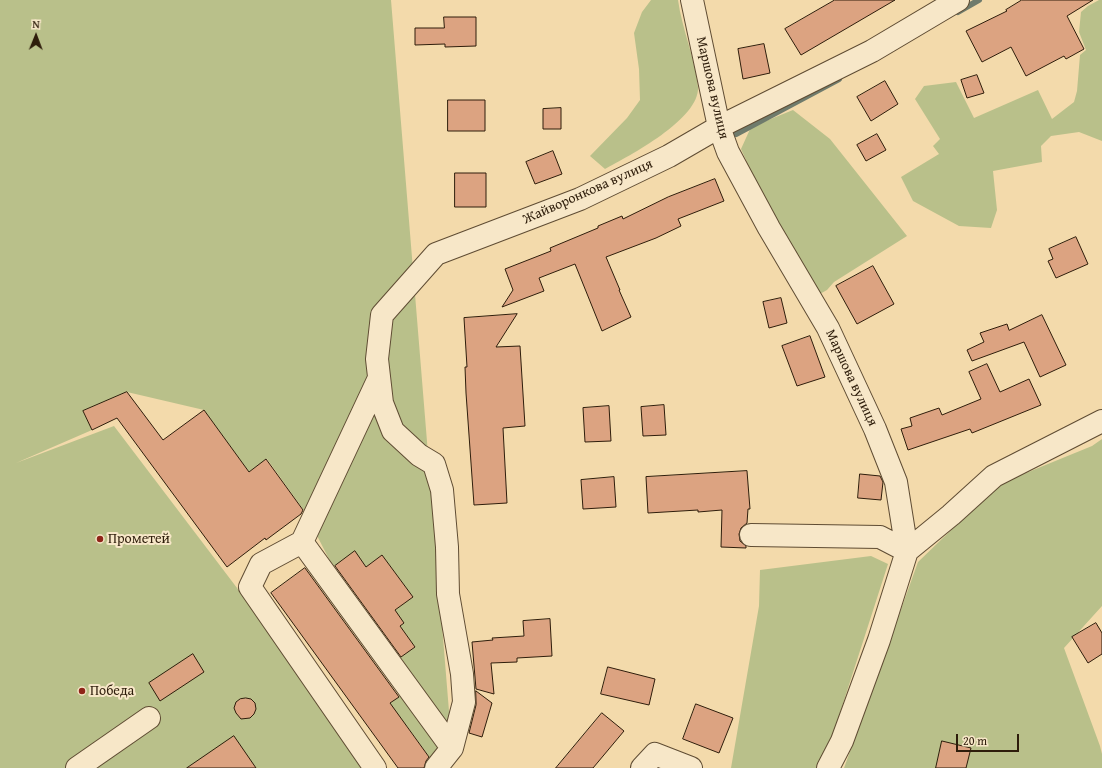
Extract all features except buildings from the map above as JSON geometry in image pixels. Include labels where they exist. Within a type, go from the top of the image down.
[{"type":"street","name":"Маршова вулиця","points":[[692,0],[719,127],[728,152],[769,228],[828,328],[875,429],[896,482],[907,551],[879,640],[842,741],[828,768]]},
{"type":"street","name":"Жайворонкова вулиця","points":[[452,748],[464,702],[462,674],[448,594],[447,547],[442,490],[434,464],[419,455],[393,431],[382,403],[377,359],[382,315],[436,254],[580,199],[669,156],[719,127],[872,51],[958,0]]},
{"type":"street","points":[[375,768],[250,587],[261,564],[302,542],[379,377]]},
{"type":"street","points":[[751,535],[880,537],[907,551],[951,515],[994,476],[1102,421]]},
{"type":"street","points":[[302,542],[452,748],[436,768]]},
{"type":"street","points":[[77,768],[149,718]]},
{"type":"street","points":[[642,768],[655,754],[691,768]]},
{"type":"green space","points":[[0,0],[391,0],[452,748],[433,762],[407,726],[397,733],[381,710],[401,695],[400,658],[415,647],[400,626],[395,610],[413,597],[382,555],[366,567],[354,552],[333,567],[305,512],[267,459],[249,472],[204,410],[127,392],[83,411],[92,430],[16,463],[114,426],[253,609],[364,768],[0,768]]},
{"type":"green space","points":[[651,0],[678,0],[698,87],[696,99],[688,111],[676,124],[646,146],[605,169],[590,156],[627,118],[640,100],[639,69],[634,33],[642,12]]},
{"type":"green space","points":[[1099,0],[1102,0],[1102,141],[1079,132],[1051,136],[1041,146],[1042,162],[993,171],[997,210],[991,228],[959,226],[913,201],[901,177],[939,154],[933,146],[940,139],[915,99],[924,86],[956,82],[974,118],[1038,90],[1052,119],[1074,102],[1077,91],[1080,55],[1086,50],[1079,32],[1081,12]]},
{"type":"green space","points":[[793,110],[830,139],[907,236],[834,282],[827,290],[816,296],[785,245],[741,149],[751,127]]},
{"type":"green space","points":[[1102,439],[1102,606],[1064,648],[1100,746],[1102,754],[1102,768],[844,768],[918,562],[999,484],[1092,446]]},
{"type":"green space","points":[[871,556],[888,564],[828,750],[816,768],[731,768],[759,606],[760,570]]},
{"type":"waterway","points":[[958,12],[979,0]]},
{"type":"waterway","points":[[736,134],[839,79]]},
{"type":"place","name":"Прометей","points":[[100,539]]},
{"type":"place","name":"Победа","points":[[82,691]]}]
